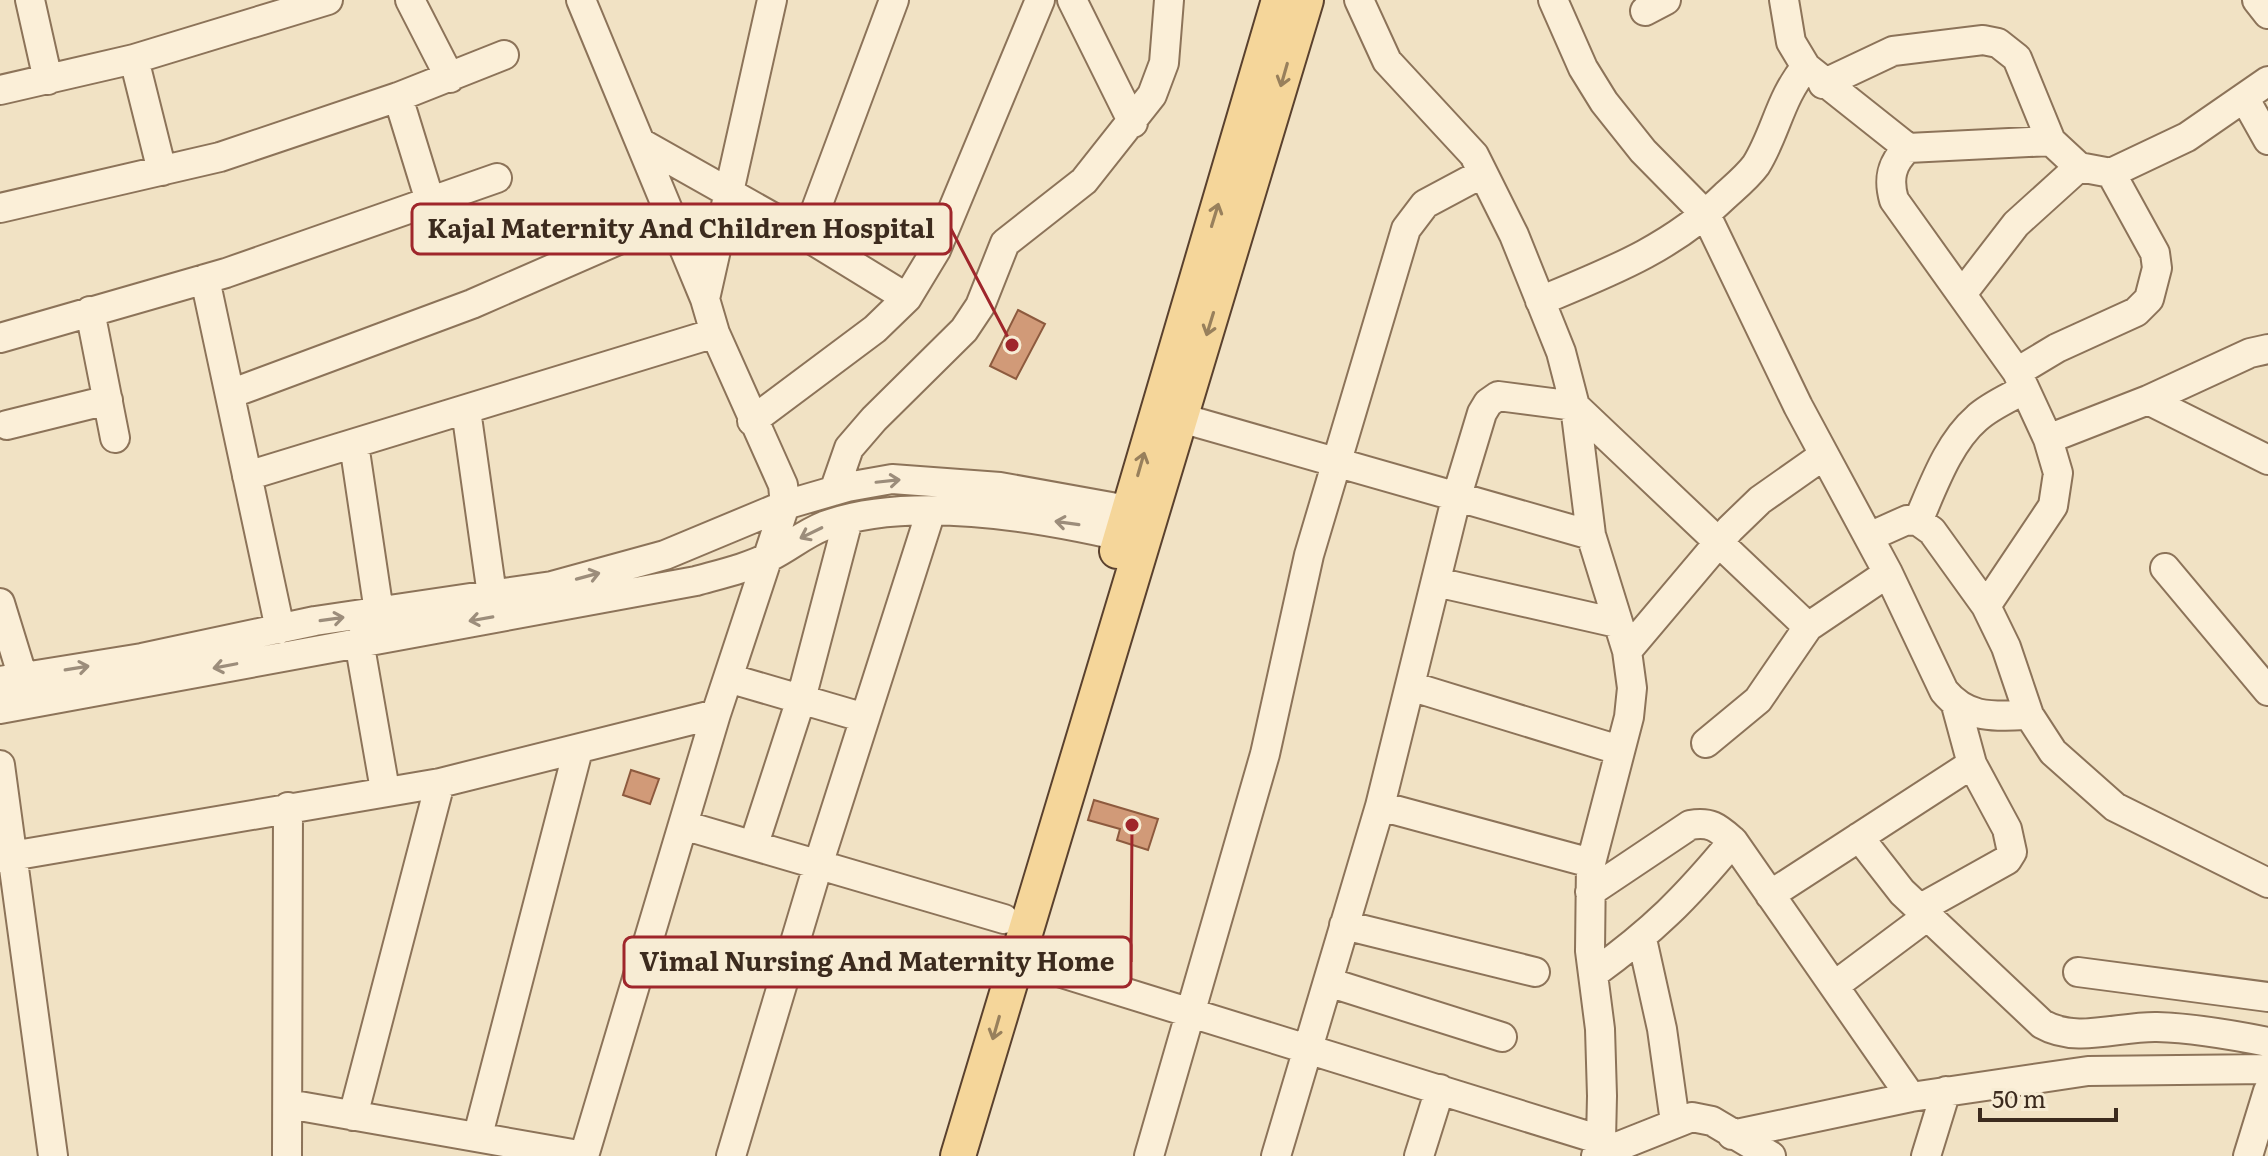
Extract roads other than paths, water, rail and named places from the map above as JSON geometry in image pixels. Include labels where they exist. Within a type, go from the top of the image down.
[{"type":"main road","points":[[934,1156],[1005,956],[1136,525],[1279,0]]},
{"type":"main road","points":[[958,1156],[1005,956],[1004,919],[1136,525],[1181,418],[1306,0]]},
{"type":"street","points":[[30,0],[48,80]]},
{"type":"street","points":[[0,90],[134,59],[328,0]]},
{"type":"street","points":[[410,0],[450,78]]},
{"type":"street","points":[[288,1104],[584,1156],[716,714],[785,505],[783,485],[715,333],[705,299],[581,0]]},
{"type":"street","points":[[705,299],[772,0]]},
{"type":"street","points":[[806,236],[894,0]]},
{"type":"street","points":[[752,421],[875,329],[907,298],[936,250],[1040,0]]},
{"type":"street","points":[[1072,0],[1133,123]]},
{"type":"street","points":[[834,491],[849,448],[964,330],[980,306],[1005,243],[1084,181],[1133,123],[1152,95],[1164,63],[1169,0]]},
{"type":"street","points":[[1359,0],[1387,61],[1474,155],[1514,235],[1561,352],[1575,406],[1591,535],[1627,651],[1632,688],[1629,717],[1591,863],[1593,974],[1600,1029],[1605,1150]]},
{"type":"street","points":[[1553,0],[1583,68],[1604,102],[1643,151],[1706,215],[1824,455],[1888,573],[1944,691],[1956,705],[1971,714],[1992,717],[2029,715]]},
{"type":"street","points":[[1784,0],[1791,42],[1815,76],[1908,148],[2051,141]]},
{"type":"street","points":[[2257,0],[2268,14]]},
{"type":"street","points":[[1540,301],[1646,257],[1706,215],[1753,169],[1765,149],[1782,102],[1815,76],[1893,51],[1983,40],[1998,43],[2017,58],[2051,141],[2079,167],[2111,173],[2187,137],[2268,81]]},
{"type":"street","points":[[0,208],[220,157],[398,97],[504,55]]},
{"type":"street","points":[[134,59],[162,171]]},
{"type":"street","points":[[398,97],[430,201]]},
{"type":"street","points":[[2245,99],[2268,140]]},
{"type":"street","points":[[641,143],[806,236],[907,298]]},
{"type":"street","points":[[1908,148],[1893,166],[1890,187],[1894,200],[2021,380],[2048,439],[2058,473],[2053,506],[1986,606]]},
{"type":"street","points":[[1962,294],[2016,224],[2079,167]]},
{"type":"street","points":[[1149,1156],[1265,754],[1309,555],[1406,229],[1425,204],[1483,173]]},
{"type":"street","points":[[1918,521],[1956,443],[1978,416],[2057,348],[2136,312],[2149,299],[2157,268],[2155,253],[2111,173]]},
{"type":"street","points":[[0,338],[205,279],[497,178]]},
{"type":"street","points":[[230,394],[472,304],[671,217]]},
{"type":"street","points":[[205,279],[280,629]]},
{"type":"street","points":[[90,311],[115,438]]},
{"type":"street","points":[[247,476],[715,333]]},
{"type":"street","points":[[2048,439],[2148,400],[2250,353],[2268,349]]},
{"type":"street","points":[[1276,1156],[1380,806],[1456,499],[1482,413],[1488,403],[1498,396],[1575,406],[1717,544],[1808,627]]},
{"type":"street","points":[[7,425],[108,400]]},
{"type":"street","points":[[2148,400],[2268,460]]},
{"type":"street","points":[[466,410],[492,595]]},
{"type":"street","points":[[1181,418],[1456,499],[1591,535]]},
{"type":"street","points":[[354,444],[379,612]]},
{"type":"street","points":[[1627,651],[1717,544],[1760,500],[1824,455]]},
{"type":"street","points":[[0,709],[18,687],[142,658],[280,629],[552,586],[665,555],[785,505],[892,479],[934,480],[1136,525]]},
{"type":"street","points":[[18,687],[359,641],[696,581],[770,556],[824,526],[848,520],[931,511],[1136,525]]},
{"type":"street","points":[[731,1156],[819,862],[931,511]]},
{"type":"street","points":[[754,844],[801,699],[848,520]]},
{"type":"street","points":[[1869,537],[1907,520],[1918,521],[1932,531],[1955,557],[1986,606],[2006,647],[2029,715],[2053,752],[2115,807],[2268,883]]},
{"type":"street","points":[[2165,568],[2268,691]]},
{"type":"street","points":[[1706,743],[1735,723],[1758,700],[1808,627],[1888,573]]},
{"type":"street","points":[[1436,582],[1617,623]]},
{"type":"street","points":[[0,603],[18,687]]},
{"type":"street","points":[[359,641],[385,790]]},
{"type":"street","points":[[728,678],[865,718]]},
{"type":"street","points":[[1410,686],[1619,750]]},
{"type":"street","points":[[1834,986],[1925,912],[2007,860],[2012,852],[2007,829],[1972,764],[1956,705]]},
{"type":"street","points":[[7,856],[440,783],[716,714]]},
{"type":"street","points":[[478,1135],[578,750]]},
{"type":"street","points":[[1770,895],[1972,764]]},
{"type":"street","points":[[0,765],[7,856],[53,1156]]},
{"type":"street","points":[[353,1116],[440,783]]},
{"type":"street","points":[[1380,806],[1591,863]]},
{"type":"street","points":[[287,1156],[288,807]]},
{"type":"street","points":[[1590,892],[1690,825],[1704,822],[1717,826],[1733,841],[1911,1097]]},
{"type":"street","points":[[683,825],[819,862],[1004,919]]},
{"type":"street","points":[[1859,837],[1885,872],[1925,912],[2042,1024],[2057,1033],[2083,1034],[2158,1027],[2268,1042]]},
{"type":"street","points":[[1593,974],[1642,939],[1683,902],[1733,841]]},
{"type":"street","points":[[1344,925],[1535,972]]},
{"type":"street","points":[[1642,939],[1662,1029],[1675,1122]]},
{"type":"street","points":[[1005,956],[1440,1089],[1605,1150],[1675,1122],[1702,1118],[1771,1156]]},
{"type":"street","points":[[2078,972],[2268,997]]},
{"type":"street","points":[[1328,982],[1502,1037]]},
{"type":"street","points":[[1732,1135],[1911,1097],[2088,1071],[2268,1069]]},
{"type":"street","points":[[1419,1156],[1440,1089]]},
{"type":"street","points":[[1926,1156],[1946,1091]]},
{"type":"street","points":[[2253,1155],[2268,1091]]},
{"type":"place","name":"Kajal Maternity And Children Hospital","points":[[1012,345]]},
{"type":"place","name":"Vimal Nursing And Maternity Home","points":[[1132,825]]}]
